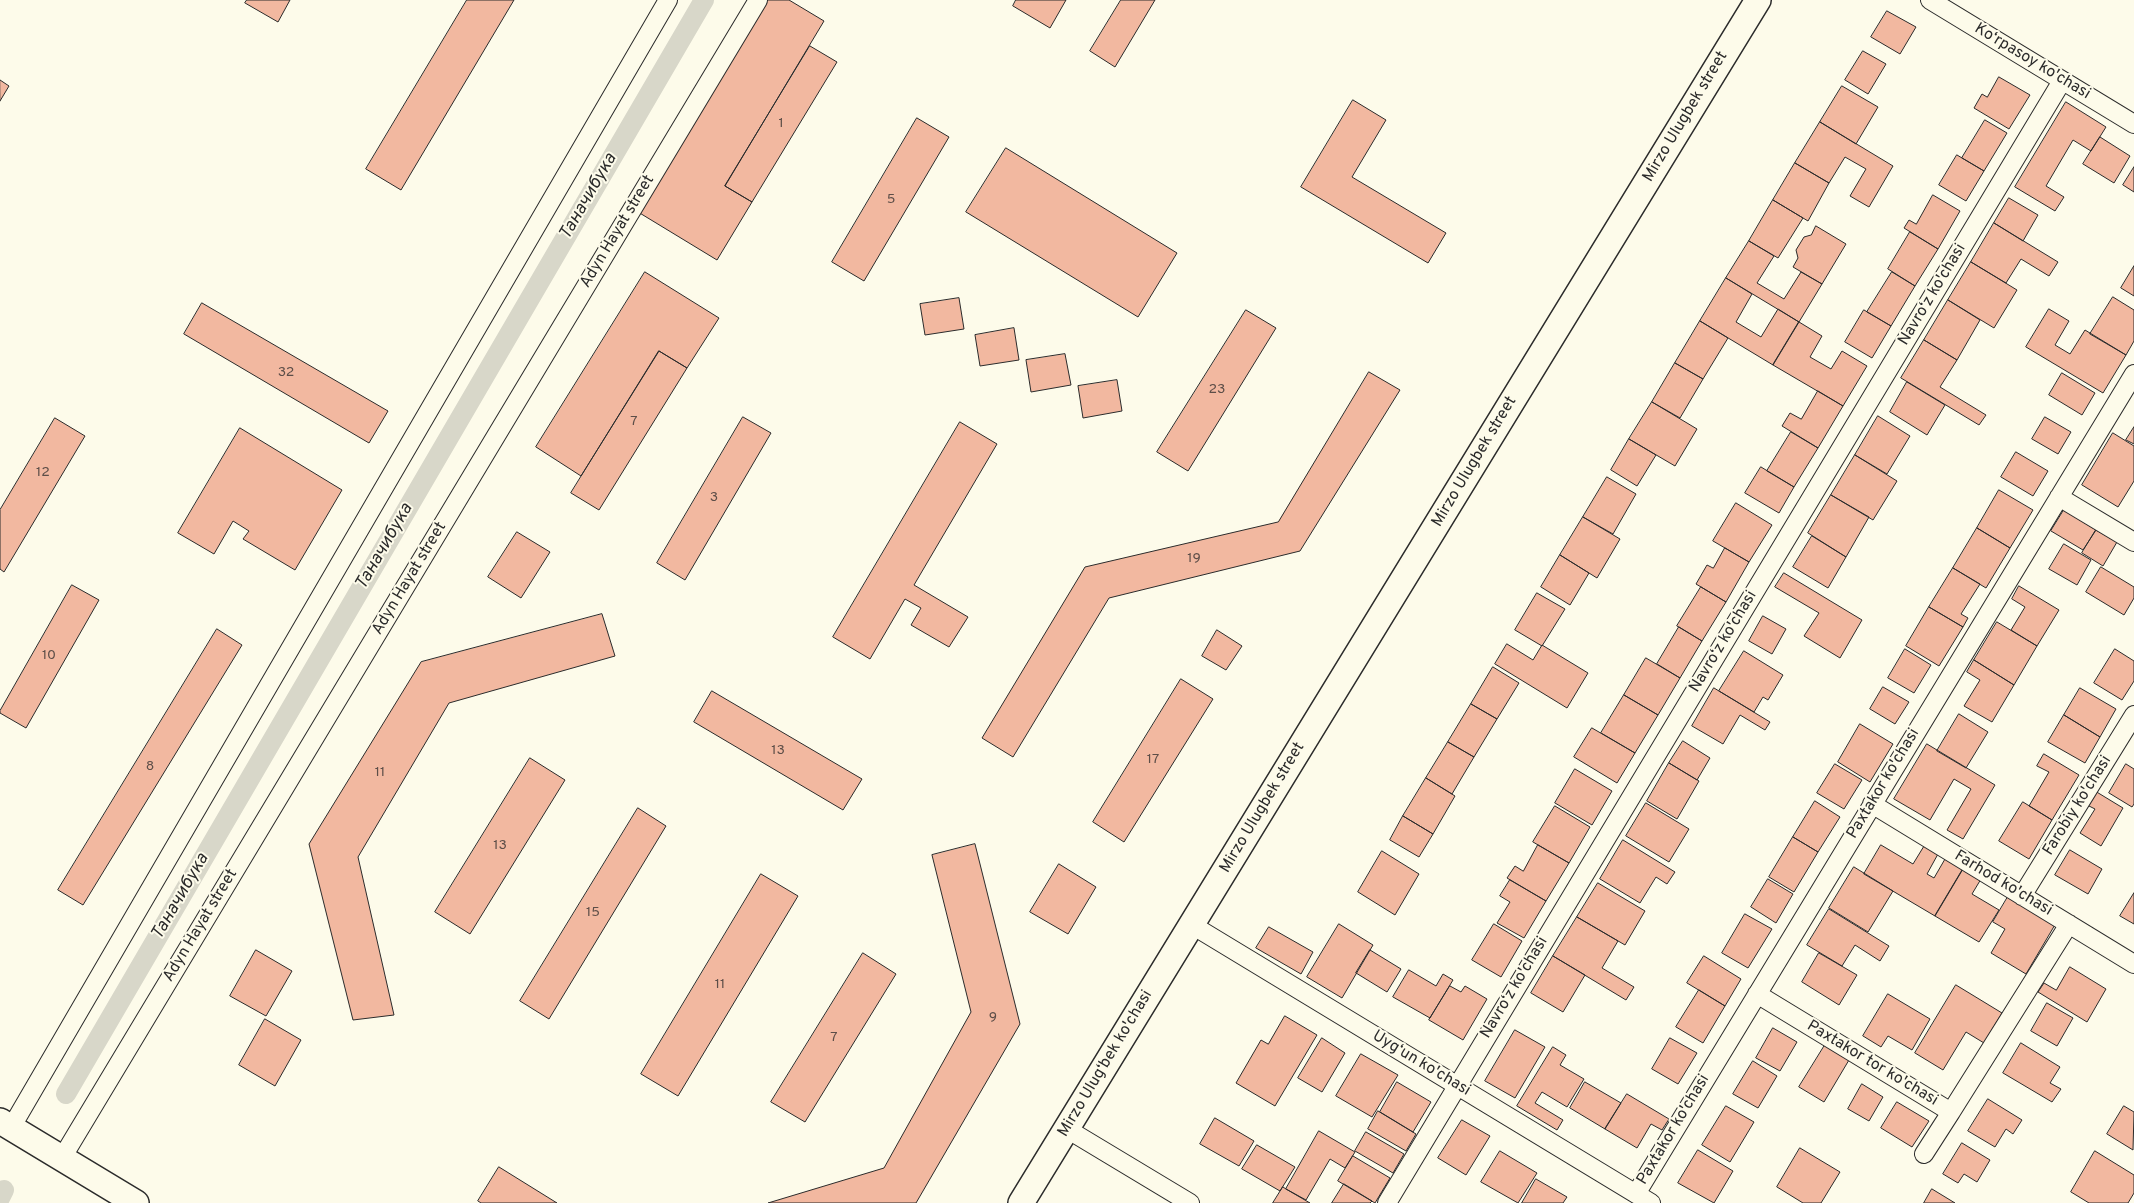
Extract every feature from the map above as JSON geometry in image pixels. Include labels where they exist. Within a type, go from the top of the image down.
[{"type":"main road","name":"Mirzo Ulugbek street","points":[[1192,925],[1758,0]]},
{"type":"main road","name":"Mirzo Ulug‘bek ko'chasi","points":[[1021,1203],[1192,925]]},
{"type":"main road","points":[[5,1125],[136,1203]]},
{"type":"street","points":[[5,1125],[668,0]]},
{"type":"street","name":"Adyn Hayat street","points":[[62,1158],[758,0]]},
{"type":"street","name":"Ko‘rpasoy ko'chasi","points":[[1930,0],[2134,124]]},
{"type":"street","name":"Navro‘z ko'chasi","points":[[1387,1203],[2062,80]]},
{"type":"street","name":"Paxtakor ko'chasi","points":[[1636,1194],[2134,374]]},
{"type":"street","points":[[2060,497],[2134,542]]},
{"type":"street","name":"Farobiy ko'chasi","points":[[2022,896],[2134,715]]},
{"type":"street","name":"Farhod ko'chasi","points":[[1872,804],[2134,964]]},
{"type":"street","name":"Paxtakor tor ko'chasi","points":[[1757,994],[1951,1112],[2069,924]]},
{"type":"street","name":"Uyg‘un ko'chasi","points":[[1192,925],[1651,1203]]},
{"type":"street","points":[[1924,1154],[1951,1112]]},
{"type":"street","points":[[1067,1128],[1190,1203]]},
{"type":"building","points":[[247,0],[290,0],[278,22],[245,3]]},
{"type":"building","points":[[467,0],[514,0],[401,190],[366,169]]},
{"type":"building","points":[[767,0],[789,0],[824,21],[725,186],[752,202],[717,260],[638,212]]},
{"type":"building","points":[[1016,0],[1066,0],[1050,28],[1013,6]]},
{"type":"building","points":[[1121,0],[1155,0],[1115,67],[1090,51]]},
{"type":"building","points":[[1887,11],[1916,27],[1900,54],[1871,37]]},
{"type":"building","points":[[810,46],[837,62],[752,202],[725,186]]},
{"type":"building","points":[[1863,51],[1886,64],[1868,94],[1845,80]]},
{"type":"building","points":[[1999,77],[2030,95],[2009,129],[1974,108],[1982,94],[1987,97]]},
{"type":"building","points":[[0,80],[9,86],[0,101]]},
{"type":"building","points":[[1842,86],[1878,107],[1856,144],[1820,122]]},
{"type":"building","points":[[1353,100],[1386,120],[1352,177],[1446,233],[1428,263],[1301,187]]},
{"type":"building","points":[[2066,102],[2106,127],[2091,151],[2073,140],[2046,186],[2064,197],[2055,211],[2015,187]]},
{"type":"building","points":[[917,118],[949,137],[864,281],[832,262]]},
{"type":"building","points":[[1985,120],[2007,133],[1984,171],[1962,158]]},
{"type":"building","points":[[1820,122],[1893,166],[1869,207],[1850,196],[1866,169],[1845,157],[1829,183],[1795,163]]},
{"type":"building","points":[[2100,137],[2130,156],[2114,183],[2083,164]]},
{"type":"building","points":[[1006,148],[1177,253],[1138,317],[966,212]]},
{"type":"building","points":[[1957,155],[1984,171],[1966,201],[1939,185]]},
{"type":"building","points":[[1795,163],[1829,183],[1808,221],[1773,200]]},
{"type":"building","points":[[2134,167],[2134,192],[2123,185]]},
{"type":"building","points":[[1933,195],[1960,211],[1938,249],[1904,228],[1909,220],[1916,224]]},
{"type":"building","points":[[2009,198],[2038,215],[2023,241],[1994,223]]},
{"type":"building","points":[[1773,200],[1803,218],[1778,258],[1749,241]]},
{"type":"building","points":[[1994,223],[2058,262],[2049,276],[2021,259],[2006,283],[1971,262]]},
{"type":"building","points":[[1816,226],[1846,244],[1822,284],[1793,267],[1798,258],[1796,250],[1804,237],[1811,235]]},
{"type":"building","points":[[1910,232],[1938,249],[1915,286],[1888,269]]},
{"type":"building","points":[[1749,241],[1774,256],[1757,283],[1784,299],[1801,272],[1822,284],[1799,322],[1726,278]]},
{"type":"building","points":[[1971,262],[2017,290],[1994,328],[1948,300]]},
{"type":"building","points":[[2134,266],[2134,296],[2121,288]]},
{"type":"building","points":[[645,272],[719,318],[687,368],[659,351],[581,476],[536,447]]},
{"type":"building","points":[[1892,272],[1915,286],[1891,326],[1867,312]]},
{"type":"building","points":[[1726,278],[1752,294],[1736,322],[1761,337],[1778,309],[1799,322],[1773,365],[1700,321]]},
{"type":"building","points":[[2113,297],[2134,310],[2134,341],[2126,355],[2090,334]]},
{"type":"building","points":[[959,298],[964,329],[925,335],[920,304]]},
{"type":"building","points":[[1948,300],[1980,320],[1957,360],[1924,340]]},
{"type":"building","points":[[202,303],[388,411],[369,443],[184,334]]},
{"type":"building","points":[[2049,309],[2069,321],[2055,345],[2070,354],[2085,330],[2126,355],[2103,393],[2026,347]]},
{"type":"building","points":[[1246,310],[1276,328],[1188,471],[1157,452]]},
{"type":"building","points":[[1864,310],[1891,326],[1872,358],[1845,342]]},
{"type":"building","points":[[1700,321],[1728,338],[1703,379],[1675,363]]},
{"type":"building","points":[[1799,322],[1822,336],[1810,357],[1831,369],[1842,351],[1867,366],[1843,406],[1773,365]]},
{"type":"building","points":[[1014,328],[1019,360],[980,366],[975,335]]},
{"type":"building","points":[[1924,340],[1957,360],[1940,387],[1986,415],[1979,425],[1901,378]]},
{"type":"building","points":[[659,351],[687,368],[599,510],[571,493]]},
{"type":"building","points":[[1065,354],[1071,385],[1031,392],[1026,360]]},
{"type":"building","points":[[1675,363],[1703,379],[1680,418],[1652,402]]},
{"type":"building","points":[[1369,372],[1400,390],[1300,551],[1109,598],[1013,757],[982,738],[1085,567],[1278,522]]},
{"type":"building","points":[[2062,373],[2095,393],[2082,415],[2049,395]]},
{"type":"building","points":[[1117,380],[1122,411],[1083,418],[1078,386]]},
{"type":"building","points":[[1907,382],[1945,405],[1927,435],[1890,412]]},
{"type":"building","points":[[1818,391],[1843,406],[1818,448],[1782,426],[1790,413],[1801,419]]},
{"type":"building","points":[[1652,402],[1697,429],[1675,466],[1629,439]]},
{"type":"building","points":[[1878,416],[1910,436],[1887,474],[1855,455]]},
{"type":"building","points":[[743,417],[771,433],[685,580],[657,563]]},
{"type":"building","points":[[2045,417],[2071,432],[2058,454],[2032,439]]},
{"type":"building","points":[[55,418],[85,436],[4,572],[0,569],[0,510]]},
{"type":"building","points":[[960,422],[997,444],[914,585],[968,617],[949,647],[911,625],[921,608],[905,599],[870,659],[833,637]]},
{"type":"building","points":[[2134,427],[2134,444],[2126,440]]},
{"type":"building","points":[[240,428],[342,490],[295,570],[243,539],[249,531],[233,521],[214,554],[178,533]]},
{"type":"building","points":[[1791,432],[1818,448],[1794,487],[1767,471]]},
{"type":"building","points":[[2113,433],[2134,446],[2134,481],[2118,507],[2082,485]]},
{"type":"building","points":[[1629,439],[1656,455],[1637,486],[1611,470]]},
{"type":"building","points":[[2016,452],[2048,471],[2033,496],[2001,477]]},
{"type":"building","points":[[1855,455],[1897,481],[1873,520],[1831,495]]},
{"type":"building","points":[[1761,467],[1794,487],[1779,513],[1745,493]]},
{"type":"building","points":[[1607,477],[1636,494],[1613,534],[1583,517]]},
{"type":"building","points":[[1999,490],[2033,510],[2010,548],[1977,528]]},
{"type":"building","points":[[1831,495],[1869,517],[1846,557],[1808,533]]},
{"type":"building","points":[[1736,503],[1772,525],[1749,562],[1713,541]]},
{"type":"building","points":[[2064,510],[2096,530],[2083,550],[2051,531]]},
{"type":"building","points":[[1583,517],[1620,539],[1597,578],[1560,555]]},
{"type":"building","points":[[1977,528],[2010,548],[1986,588],[1953,568]]},
{"type":"building","points":[[2096,530],[2117,542],[2103,566],[2082,553]]},
{"type":"building","points":[[517,532],[550,552],[521,598],[488,577]]},
{"type":"building","points":[[1812,536],[1846,557],[1828,588],[1793,567]]},
{"type":"building","points":[[2064,544],[2091,560],[2077,585],[2049,569]]},
{"type":"building","points":[[1725,548],[1749,562],[1726,602],[1696,584],[1707,565],[1713,568]]},
{"type":"building","points":[[1560,555],[1589,573],[1570,605],[1541,587]]},
{"type":"building","points":[[2101,567],[2134,587],[2134,598],[2124,615],[2086,592]]},
{"type":"building","points":[[1953,568],[1980,584],[1961,614],[1968,618],[1963,627],[1929,607]]},
{"type":"building","points":[[1784,573],[1862,620],[1840,658],[1804,636],[1819,613],[1775,587]]},
{"type":"building","points":[[72,585],[99,600],[26,728],[0,713],[0,711]]},
{"type":"building","points":[[2019,586],[2059,610],[2037,646],[2011,630],[2025,607],[2012,599]]},
{"type":"building","points":[[1701,587],[1726,602],[1702,641],[1677,626]]},
{"type":"building","points":[[1537,593],[1565,609],[1542,646],[1515,630]]},
{"type":"building","points":[[1929,607],[1963,627],[1939,666],[1906,646]]},
{"type":"building","points":[[602,614],[615,656],[449,703],[358,857],[394,1015],[353,1020],[309,844],[421,662]]},
{"type":"building","points":[[1763,616],[1786,629],[1772,654],[1749,641]]},
{"type":"building","points":[[1997,622],[2037,646],[2014,685],[1974,660]]},
{"type":"building","points":[[1679,627],[1702,641],[1680,678],[1657,664]]},
{"type":"building","points":[[217,629],[242,645],[83,905],[58,890]]},
{"type":"building","points":[[1217,630],[1242,646],[1226,670],[1202,656]]},
{"type":"building","points":[[1507,644],[1533,660],[1542,645],[1588,673],[1567,708],[1495,664]]},
{"type":"building","points":[[1905,649],[1931,665],[1914,693],[1888,678]]},
{"type":"building","points":[[2115,649],[2134,661],[2134,681],[2122,700],[2094,683]]},
{"type":"building","points":[[1744,651],[1783,675],[1768,700],[1763,697],[1754,712],[1719,691]]},
{"type":"building","points":[[1646,658],[1680,678],[1658,715],[1624,695]]},
{"type":"building","points":[[1974,660],[2014,685],[1992,722],[1964,706],[1980,680],[1967,672]]},
{"type":"building","points":[[1493,667],[1519,683],[1497,719],[1471,704]]},
{"type":"building","points":[[1181,679],[1213,699],[1124,842],[1093,822]]},
{"type":"building","points":[[1883,687],[1909,702],[1895,724],[1870,709]]},
{"type":"building","points":[[1714,688],[1770,722],[1765,730],[1740,715],[1723,744],[1692,726]]},
{"type":"building","points":[[2080,688],[2116,709],[2100,737],[2064,715]]},
{"type":"building","points":[[712,691],[862,779],[843,810],[694,722]]},
{"type":"building","points":[[1624,695],[1658,715],[1635,753],[1601,733]]},
{"type":"building","points":[[1471,704],[1497,719],[1474,757],[1448,742]]},
{"type":"building","points":[[1959,714],[1988,732],[1966,768],[1937,751]]},
{"type":"building","points":[[2064,715],[2100,737],[2085,763],[2048,742]]},
{"type":"building","points":[[1860,724],[1893,744],[1870,782],[1838,762]]},
{"type":"building","points":[[1592,728],[1635,753],[1617,783],[1574,757]]},
{"type":"building","points":[[1683,741],[1710,758],[1697,780],[1669,763]]},
{"type":"building","points":[[1448,742],[1474,757],[1452,794],[1426,778]]},
{"type":"building","points":[[1927,744],[1995,785],[1963,839],[1947,830],[1971,789],[1954,779],[1930,820],[1894,799]]},
{"type":"building","points":[[2044,754],[2079,775],[2052,820],[2029,806],[2049,772],[2037,766]]},
{"type":"building","points":[[530,758],[565,780],[470,934],[435,912]]},
{"type":"building","points":[[1669,763],[1699,781],[1677,819],[1647,801]]},
{"type":"building","points":[[1835,764],[1862,780],[1844,809],[1817,793]]},
{"type":"building","points":[[2126,764],[2134,769],[2134,804],[2132,807],[2109,793]]},
{"type":"building","points":[[1575,769],[1612,791],[1592,825],[1555,803]]},
{"type":"building","points":[[1426,778],[1455,796],[1433,834],[1403,816]]},
{"type":"building","points":[[2095,791],[2123,808],[2101,846],[2080,833],[2095,809],[2087,805]]},
{"type":"building","points":[[1815,801],[1840,817],[1818,852],[1793,837]]},
{"type":"building","points":[[2023,802],[2052,820],[2029,859],[1999,841]]},
{"type":"building","points":[[1646,803],[1689,829],[1669,862],[1626,836]]},
{"type":"building","points":[[1555,806],[1590,827],[1569,863],[1533,842]]},
{"type":"building","points":[[638,808],[666,826],[549,1019],[520,1001]]},
{"type":"building","points":[[1403,816],[1433,834],[1419,857],[1390,840]]},
{"type":"building","points":[[1793,837],[1818,852],[1794,892],[1769,877]]},
{"type":"building","points":[[1623,840],[1675,872],[1667,884],[1656,877],[1640,903],[1600,879]]},
{"type":"building","points":[[975,844],[1020,1024],[916,1203],[768,1203],[884,1168],[971,1012],[932,855]]},
{"type":"building","points":[[1538,845],[1569,863],[1546,901],[1507,878],[1515,866],[1523,871]]},
{"type":"building","points":[[1881,845],[1913,864],[1924,846],[1938,854],[1927,874],[1934,878],[1945,859],[1963,869],[1935,916],[1864,874]]},
{"type":"building","points":[[2070,850],[2102,869],[2088,894],[2055,875]]},
{"type":"building","points":[[1382,851],[1419,874],[1395,915],[1358,892]]},
{"type":"building","points":[[1059,864],[1096,887],[1068,934],[1030,912]]},
{"type":"building","points":[[1854,867],[1893,891],[1868,932],[1829,908]]},
{"type":"building","points":[[1963,869],[1981,879],[1972,894],[1999,910],[1979,942],[1935,916]]},
{"type":"building","points":[[761,874],[798,896],[678,1096],[641,1074]]},
{"type":"building","points":[[1768,879],[1793,894],[1776,923],[1751,907]]},
{"type":"building","points":[[1510,880],[1546,901],[1524,938],[1497,923],[1510,902],[1500,896]]},
{"type":"building","points":[[1598,883],[1645,911],[1625,945],[1577,917]]},
{"type":"building","points":[[2134,893],[2134,924],[2120,916]]},
{"type":"building","points":[[2009,895],[2056,923],[2026,974],[1991,953],[2005,929],[1993,922]]},
{"type":"building","points":[[1829,909],[1889,946],[1880,961],[1855,945],[1842,966],[1807,945]]},
{"type":"building","points":[[1745,914],[1772,929],[1748,968],[1722,953]]},
{"type":"building","points":[[1577,917],[1618,941],[1602,968],[1634,987],[1626,1000],[1553,956]]},
{"type":"building","points":[[1339,924],[1373,945],[1342,998],[1307,977]]},
{"type":"building","points":[[1494,924],[1522,941],[1501,977],[1472,960]]},
{"type":"building","points":[[1269,927],[1313,952],[1301,974],[1256,948]]},
{"type":"building","points":[[256,950],[292,971],[266,1016],[230,996]]},
{"type":"building","points":[[1370,950],[1401,969],[1387,992],[1356,973]]},
{"type":"building","points":[[863,953],[896,974],[805,1122],[771,1102]]},
{"type":"building","points":[[1819,953],[1857,975],[1839,1005],[1802,982]]},
{"type":"building","points":[[1553,956],[1585,975],[1563,1012],[1531,993]]},
{"type":"building","points":[[1704,956],[1741,979],[1725,1006],[1687,983]]},
{"type":"building","points":[[2070,967],[2106,989],[2087,1022],[2038,992],[2044,983],[2056,990]]},
{"type":"building","points":[[1409,970],[1436,986],[1443,974],[1453,980],[1430,1018],[1393,997]]},
{"type":"building","points":[[1956,985],[2002,1013],[1984,1043],[1966,1032],[1943,1070],[1915,1053]]},
{"type":"building","points":[[1450,986],[1461,992],[1465,986],[1487,999],[1463,1040],[1429,1020]]},
{"type":"building","points":[[1699,990],[1725,1006],[1703,1043],[1676,1027]]},
{"type":"building","points":[[1888,994],[1930,1019],[1912,1050],[1888,1036],[1881,1047],[1863,1036]]},
{"type":"building","points":[[2047,1003],[2073,1018],[2057,1046],[2031,1031]]},
{"type":"building","points":[[1285,1016],[1317,1035],[1275,1106],[1236,1083],[1261,1040],[1268,1044]]},
{"type":"building","points":[[265,1019],[301,1040],[275,1086],[239,1065]]},
{"type":"building","points":[[1773,1028],[1797,1042],[1780,1071],[1756,1058]]},
{"type":"building","points":[[1515,1030],[1545,1047],[1515,1098],[1485,1081]]},
{"type":"building","points":[[1322,1038],[1345,1053],[1322,1092],[1298,1078]]},
{"type":"building","points":[[1670,1038],[1697,1053],[1678,1084],[1652,1069]]},
{"type":"building","points":[[2021,1043],[2060,1067],[2050,1083],[2061,1089],[2052,1102],[2003,1073]]},
{"type":"building","points":[[1825,1045],[1849,1060],[1824,1102],[1799,1087]]},
{"type":"building","points":[[1553,1047],[1566,1055],[1560,1065],[1584,1079],[1567,1107],[1542,1092],[1535,1103],[1563,1120],[1557,1130],[1517,1106]]},
{"type":"building","points":[[1361,1054],[1398,1075],[1372,1117],[1336,1096]]},
{"type":"building","points":[[1753,1061],[1777,1076],[1758,1108],[1733,1094]]},
{"type":"building","points":[[1397,1082],[1431,1102],[1413,1132],[1380,1112]]},
{"type":"building","points":[[1585,1082],[1621,1103],[1605,1129],[1570,1108]]},
{"type":"building","points":[[1862,1084],[1883,1097],[1869,1121],[1848,1109]]},
{"type":"building","points":[[1627,1094],[1669,1119],[1662,1130],[1651,1124],[1637,1148],[1605,1129]]},
{"type":"building","points":[[1988,1099],[2022,1120],[2013,1134],[2006,1129],[1995,1147],[1968,1131]]},
{"type":"building","points":[[1897,1102],[1929,1121],[1912,1147],[1881,1128]]},
{"type":"building","points":[[1726,1106],[1754,1122],[1730,1162],[1702,1145]]},
{"type":"building","points":[[2124,1106],[2134,1112],[2133,1150],[2107,1134]]},
{"type":"building","points":[[1378,1111],[1416,1134],[1406,1151],[1368,1129]]},
{"type":"building","points":[[1215,1118],[1254,1141],[1239,1166],[1200,1144]]},
{"type":"building","points":[[1462,1120],[1490,1136],[1466,1175],[1438,1158]]},
{"type":"building","points":[[1319,1131],[1355,1152],[1345,1168],[1330,1159],[1306,1200],[1286,1189]]},
{"type":"building","points":[[1366,1132],[1404,1154],[1393,1173],[1355,1151]]},
{"type":"building","points":[[1962,1143],[1990,1160],[1977,1182],[1964,1174],[1958,1183],[1943,1174]]},
{"type":"building","points":[[1257,1145],[1295,1167],[1280,1191],[1242,1169]]},
{"type":"building","points":[[1800,1148],[1840,1172],[1821,1203],[1803,1203],[1777,1187]]},
{"type":"building","points":[[1698,1150],[1733,1171],[1714,1203],[1678,1183]]},
{"type":"building","points":[[1500,1151],[1537,1173],[1518,1203],[1481,1182]]},
{"type":"building","points":[[2095,1151],[2134,1175],[2134,1193],[2128,1203],[2089,1203],[2071,1192]]},
{"type":"building","points":[[1353,1156],[1390,1178],[1375,1203],[1338,1181]]},
{"type":"building","points":[[499,1167],[557,1203],[481,1203],[478,1201]]},
{"type":"building","points":[[1536,1179],[1567,1197],[1563,1203],[1522,1203]]},
{"type":"building","points":[[1344,1184],[1372,1201],[1370,1203],[1332,1203]]},
{"type":"building","points":[[1283,1187],[1286,1189],[1310,1203],[1273,1203]]},
{"type":"building","points":[[1932,1189],[1955,1203],[1924,1203]]},
{"type":"waterway","name":"Таначибука","points":[[66,1094],[704,0]]},
{"type":"waterway","name":"Таначибука","points":[[0,1198],[4,1190]]}]
